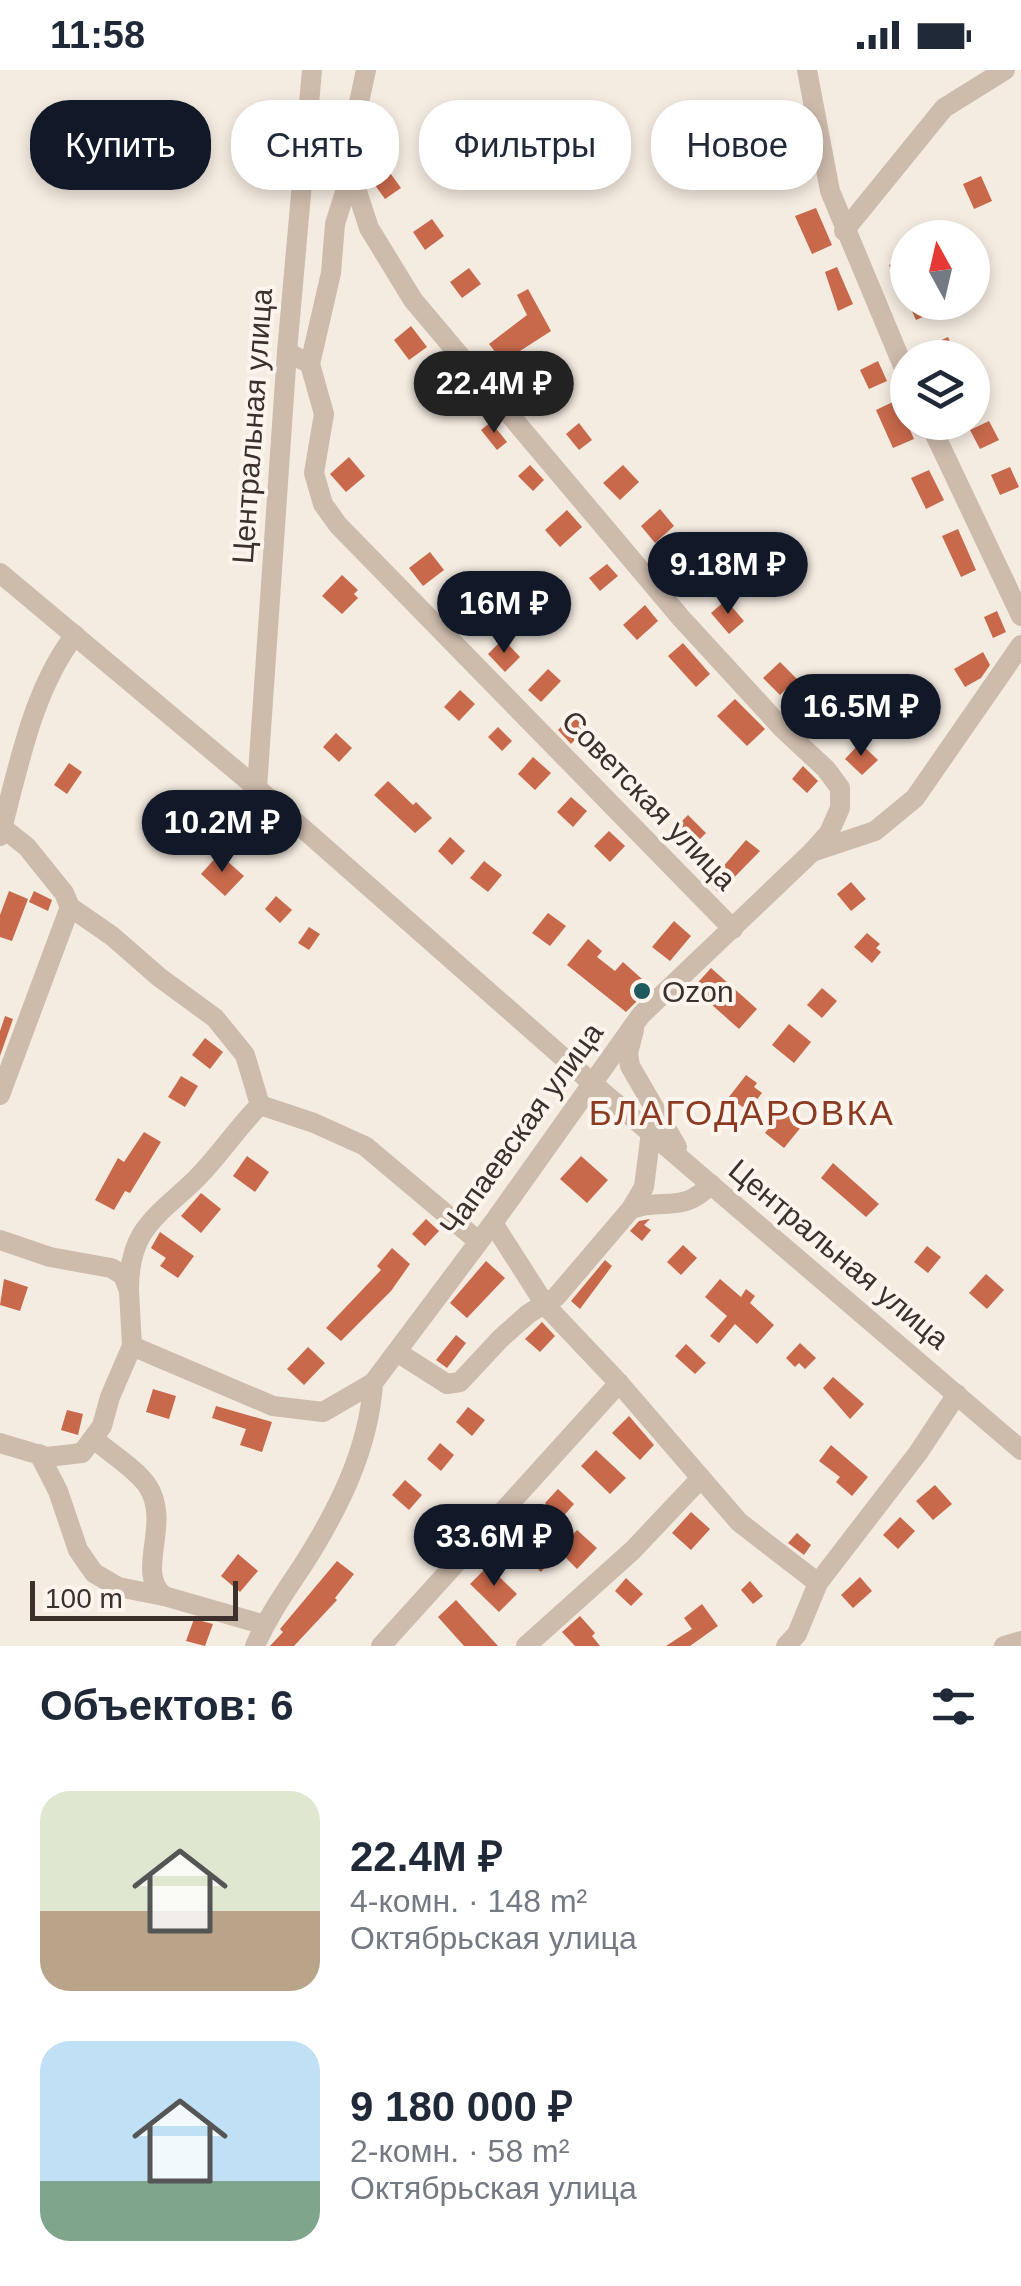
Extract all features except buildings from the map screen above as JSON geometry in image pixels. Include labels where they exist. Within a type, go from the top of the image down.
[{"type":"street","name":"Центральная улица","points":[[257,788],[286,352],[312,70]]},
{"type":"street","points":[[360,100],[366,70]]},
{"type":"street","points":[[806,70],[830,190],[892,340]]},
{"type":"street","points":[[844,230],[944,108],[1005,70]]},
{"type":"street","points":[[286,352],[310,364],[331,273],[335,224],[346,190]]},
{"type":"street","points":[[357,190],[369,228],[413,300],[681,618],[840,788],[840,808],[829,833],[812,852]]},
{"type":"street","points":[[830,190],[840,199],[865,204]]},
{"type":"street","name":"Советская улица","points":[[310,364],[324,414],[314,474],[323,504],[355,542],[733,929]]},
{"type":"street","points":[[937,440],[1021,616]]},
{"type":"street","name":"Центральная улица","points":[[0,573],[257,788],[591,1082],[1021,1450]]},
{"type":"street","points":[[75,635],[60,654],[42,694],[1,832],[27,847],[64,892],[70,907],[215,1018],[245,1055],[260,1105]]},
{"type":"street","name":"Чапаевская улица","points":[[255,1646],[276,1601],[336,1510],[362,1445],[372,1410],[374,1383],[641,1015],[812,852],[875,832],[914,798],[1021,644]]},
{"type":"street","points":[[0,1095],[70,907]]},
{"type":"street","points":[[641,1015],[631,1036],[630,1066],[683,1158]]},
{"type":"street","points":[[260,1105],[314,1122],[365,1146],[478,1241]]},
{"type":"street","points":[[0,1443],[38,1454],[72,1456],[82,1453],[94,1439],[132,1346],[129,1268],[138,1241],[160,1208],[195,1180],[260,1105]]},
{"type":"street","points":[[396,1352],[447,1384],[460,1382],[528,1314],[546,1306],[631,1209],[644,1187],[651,1132]]},
{"type":"street","points":[[631,1209],[684,1203],[696,1199],[710,1184]]},
{"type":"street","points":[[493,1223],[546,1306],[619,1383],[739,1522],[818,1583]]},
{"type":"street","points":[[0,1240],[50,1258],[111,1268],[123,1275],[129,1291]]},
{"type":"street","points":[[132,1346],[274,1406],[323,1412],[374,1383]]},
{"type":"street","points":[[381,1646],[619,1383]]},
{"type":"street","points":[[786,1646],[796,1634],[818,1583],[918,1453],[957,1394]]},
{"type":"street","points":[[982,1416],[1021,1426]]},
{"type":"street","points":[[94,1439],[146,1484],[156,1504],[158,1522],[151,1574],[154,1589],[164,1596]]},
{"type":"street","points":[[38,1454],[58,1490],[78,1550],[94,1574],[118,1587],[164,1596],[264,1626]]},
{"type":"street","points":[[526,1646],[633,1550],[702,1478]]},
{"type":"street","points":[[1004,1646],[1021,1641]]},
{"type":"place","name":"Ozon","points":[[642,991]]},
{"type":"district","name":"БЛАГОДАРОВКА","points":[[742,1112]]}]
